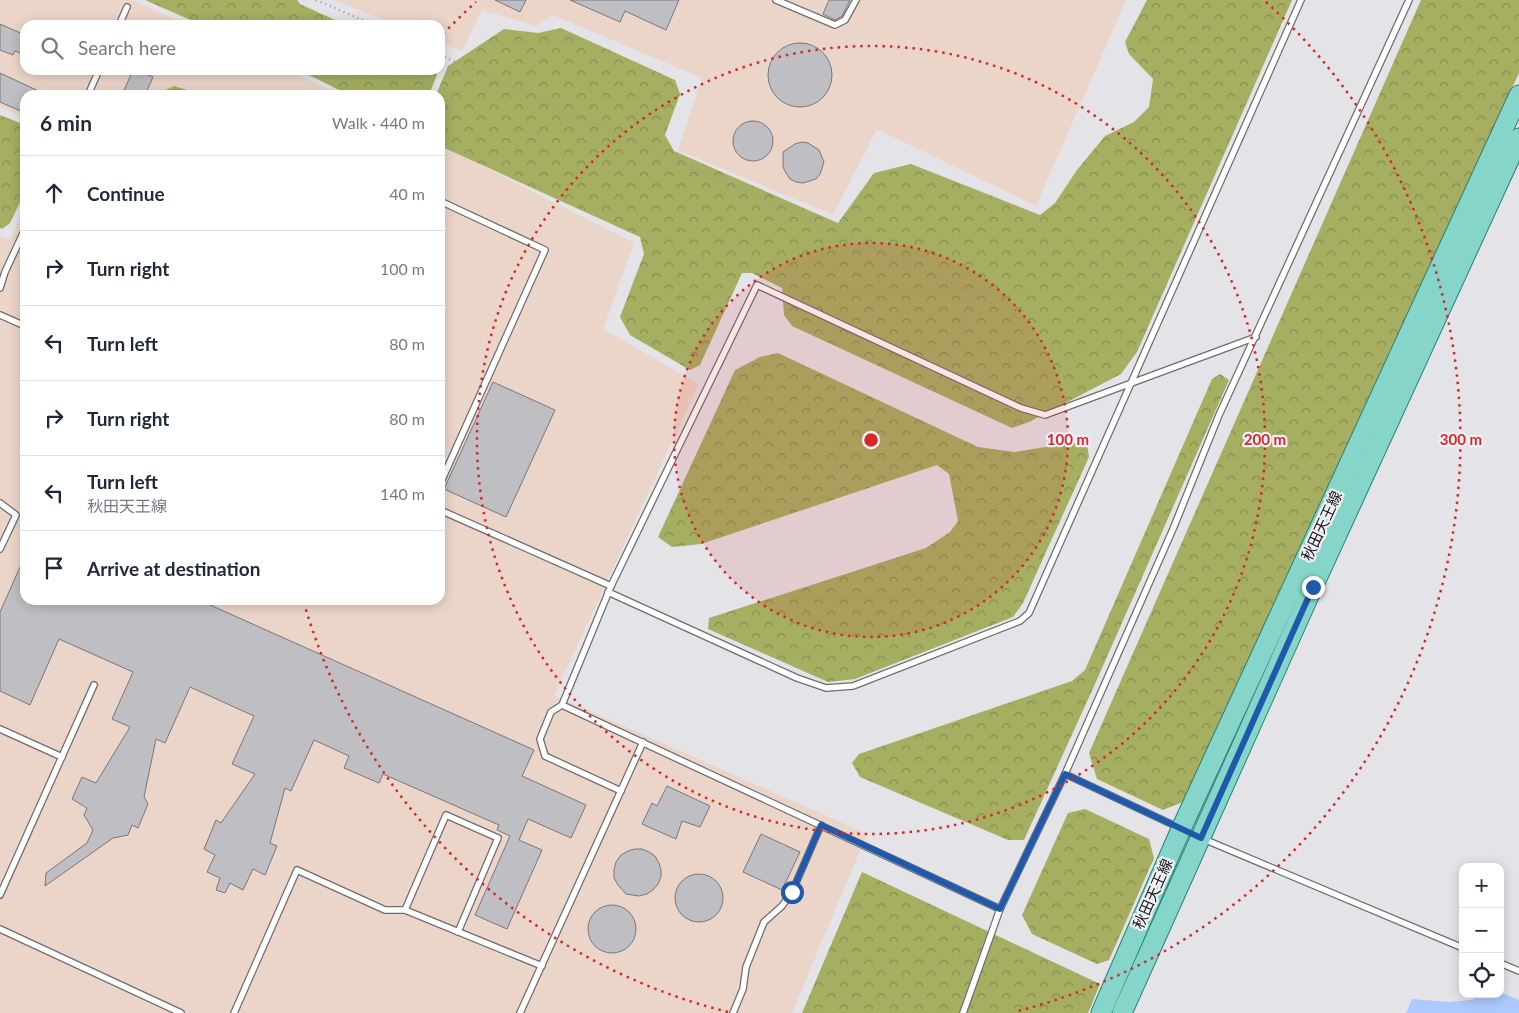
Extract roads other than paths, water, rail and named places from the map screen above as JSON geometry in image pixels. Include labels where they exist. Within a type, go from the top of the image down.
[{"type":"main road","name":"秋田天王線","points":[[1101,1013],[1182,829],[1519,95]]},
{"type":"main road","name":"秋田天王線","points":[[1122,1013],[1313,587],[1519,138]]},
{"type":"lane","points":[[776,0],[835,25],[845,20],[856,0]]},
{"type":"lane","points":[[445,512],[797,678],[826,688],[853,686],[1020,621],[1029,613],[1301,0]]},
{"type":"lane","points":[[963,1013],[1000,909],[1065,774],[1173,530],[1219,415],[1410,0]]},
{"type":"lane","points":[[121,20],[127,6]]},
{"type":"lane","points":[[90,90],[97,75]]},
{"type":"lane","points":[[445,203],[545,250],[445,473]]},
{"type":"lane","points":[[0,288],[3,271],[20,239]]},
{"type":"lane","points":[[621,791],[546,756],[540,739],[551,712],[562,704],[610,589],[757,285],[1021,408],[1045,415],[1256,337]]},
{"type":"lane","points":[[0,315],[20,324]]},
{"type":"lane","points":[[0,503],[16,515],[0,549]]},
{"type":"lane","points":[[0,895],[94,685]]},
{"type":"lane","points":[[562,704],[1000,909]]},
{"type":"lane","points":[[0,729],[62,757]]},
{"type":"lane","points":[[520,1013],[643,742]]},
{"type":"lane","points":[[1065,774],[1201,838],[1459,946]]},
{"type":"lane","points":[[405,910],[446,815],[498,838],[458,932]]},
{"type":"lane","points":[[733,1013],[744,989],[746,968],[764,922],[782,906],[792,892],[821,825]]},
{"type":"lane","points":[[234,1013],[297,870],[385,910],[405,910],[542,966]]},
{"type":"lane","points":[[0,929],[174,1012],[181,1013]]},
{"type":"lane","points":[[1504,965],[1519,971]]},
{"type":"water","points":[[1504,994],[1519,1000],[1519,1013],[1406,1013],[1412,999],[1449,1002],[1475,998],[1504,998]]}]
